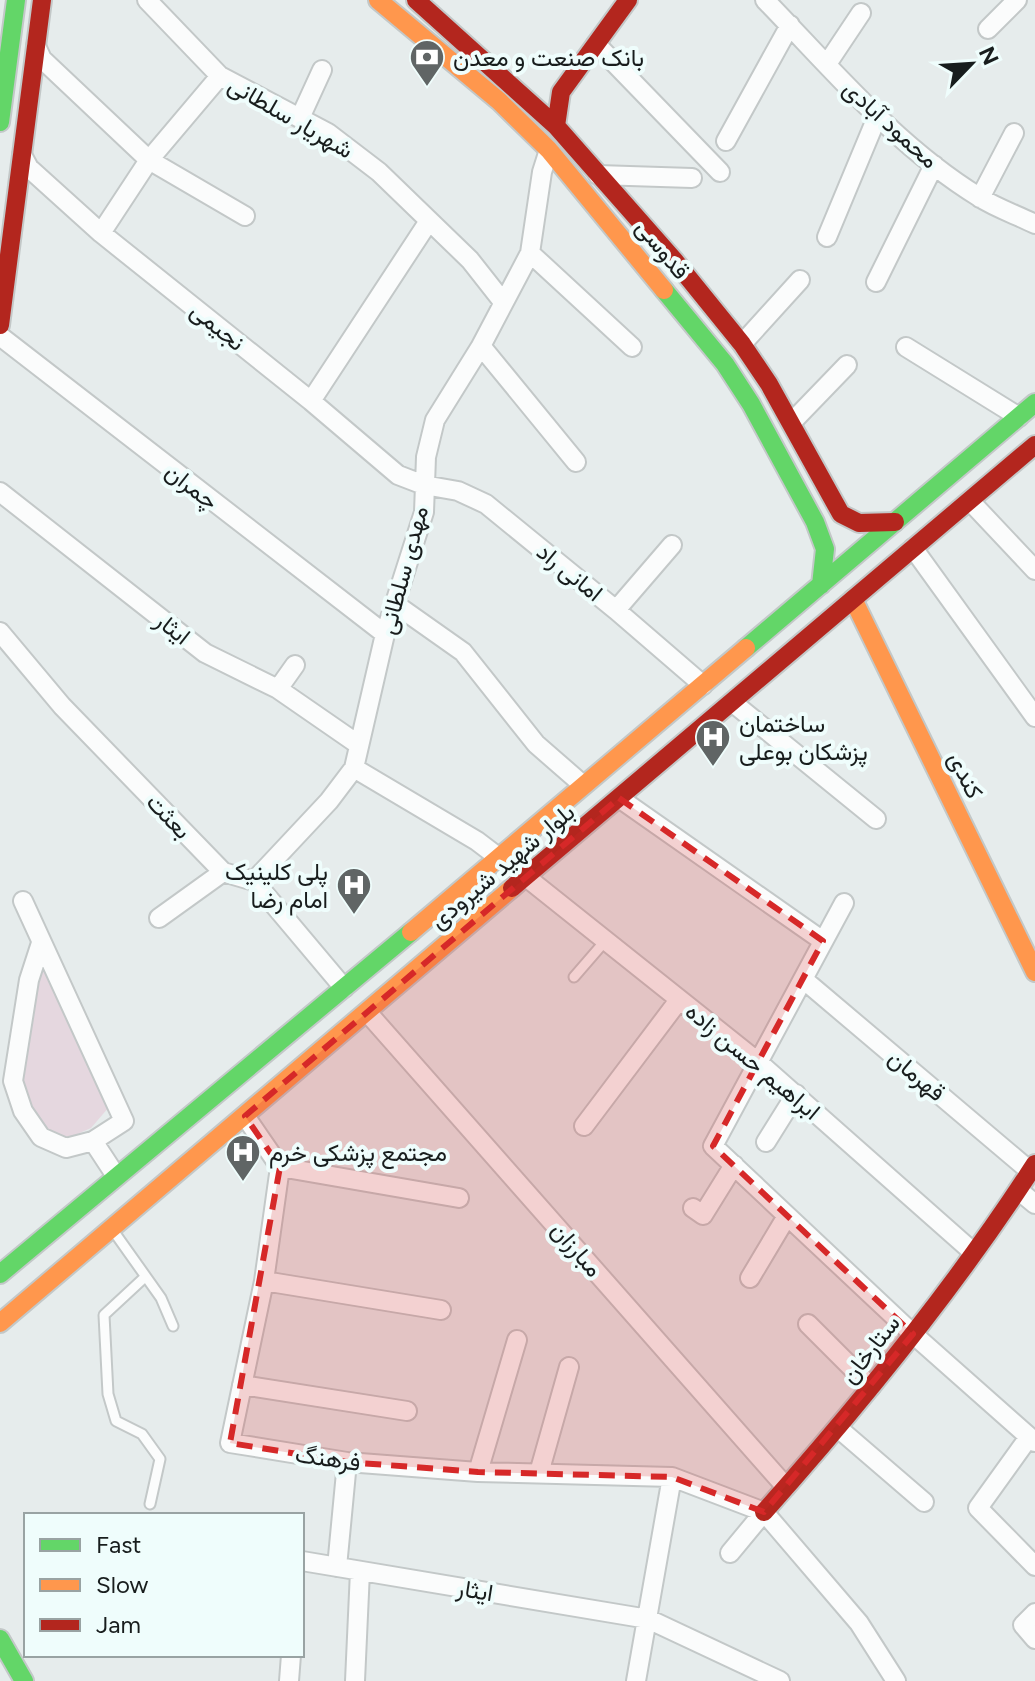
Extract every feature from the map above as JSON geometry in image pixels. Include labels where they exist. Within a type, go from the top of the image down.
[{"type":"main road","points":[[0,122],[16,0]]},
{"type":"main road","points":[[0,325],[42,0]]},
{"type":"main road","name":"قدوسی","points":[[378,0],[499,101],[549,150],[725,364],[751,404],[815,522],[825,549],[821,585]]},
{"type":"main road","points":[[556,126],[561,92],[628,0]]},
{"type":"main road","name":"قدوسی","points":[[423,3],[556,126],[674,260],[742,344],[791,423],[841,514]]},
{"type":"main road","points":[[530,100],[561,92]]},
{"type":"main road","name":"بلوار شهید شیرودی","points":[[0,1274],[344,988],[1035,403]]},
{"type":"main road","name":"بلوار شهید شیرودی","points":[[0,1323],[1035,445]]},
{"type":"main road","points":[[815,522],[823,529],[835,530],[842,522],[841,514]]},
{"type":"main road","points":[[841,514],[859,523],[895,522]]},
{"type":"main road","name":"کندی","points":[[853,599],[1029,941],[1035,972]]},
{"type":"main road","name":"ستارخان","points":[[764,1512],[838,1428],[913,1334],[1033,1167]]},
{"type":"main road","points":[[0,1639],[24,1681]]},
{"type":"street","name":"شهریار سلطانی","points":[[147,0],[220,76],[328,133],[379,172],[470,260],[503,302]]},
{"type":"street","name":"محمود آبادی","points":[[765,0],[877,117],[934,165],[980,198],[1035,224]]},
{"type":"street","points":[[988,29],[1017,0]]},
{"type":"street","points":[[827,64],[861,13]]},
{"type":"street","points":[[726,141],[790,25]]},
{"type":"street","points":[[596,44],[720,172]]},
{"type":"street","points":[[36,46],[42,59],[149,160],[245,216]]},
{"type":"street","points":[[300,118],[322,70]]},
{"type":"street","points":[[101,233],[149,160],[220,76]]},
{"type":"street","points":[[827,237],[877,117]]},
{"type":"street","points":[[980,198],[1014,133]]},
{"type":"street","name":"مهدی سلطانی","points":[[254,881],[329,801],[354,768],[385,634],[424,512],[426,457],[435,420],[481,346],[530,253],[542,172],[549,150]]},
{"type":"street","name":"نجیمی","points":[[22,155],[29,168],[101,233],[311,401],[398,475],[424,485]]},
{"type":"street","points":[[876,282],[934,165]]},
{"type":"street","points":[[598,175],[692,178]]},
{"type":"street","points":[[311,401],[429,221]]},
{"type":"street","points":[[530,253],[632,347]]},
{"type":"street","points":[[742,344],[800,280]]},
{"type":"street","name":"چمران","points":[[0,336],[385,634]]},
{"type":"street","points":[[481,346],[576,462]]},
{"type":"street","points":[[906,347],[1019,417]]},
{"type":"street","points":[[791,423],[847,365]]},
{"type":"street","name":"امانی راد","points":[[424,485],[458,491],[486,504],[703,685]]},
{"type":"street","name":"ایثار","points":[[0,492],[205,653],[278,689],[359,745]]},
{"type":"street","points":[[970,501],[1035,570]]},
{"type":"street","points":[[616,610],[672,545]]},
{"type":"street","points":[[913,548],[1035,717]]},
{"type":"street","points":[[395,604],[463,652],[536,744],[583,785]]},
{"type":"street","name":"بعثت","points":[[0,632],[62,706],[223,872],[254,881]]},
{"type":"street","points":[[278,689],[295,665]]},
{"type":"street","points":[[732,702],[876,819]]},
{"type":"street","points":[[354,768],[477,841],[498,857]]},
{"type":"street","points":[[619,798],[823,941]]},
{"type":"street","points":[[159,918],[223,872]]},
{"type":"street","name":"ابراهیم حسن زاده","points":[[526,877],[758,1062],[974,1253]]},
{"type":"street","points":[[254,881],[344,988]]},
{"type":"street","points":[[23,901],[124,1121],[93,1141],[66,1148],[41,1137],[23,1111],[13,1081],[29,980],[41,943]]},
{"type":"street","points":[[844,903],[713,1146],[913,1334],[1032,1439],[978,1508],[1035,1566]]},
{"type":"street","name":"قهرمان","points":[[803,979],[1033,1167]]},
{"type":"street","points":[[584,1126],[679,1000]]},
{"type":"street","name":"مبارزان","points":[[367,1012],[786,1487]]},
{"type":"street","points":[[766,1142],[796,1094]]},
{"type":"street","points":[[245,1116],[280,1167],[459,1198]]},
{"type":"street","points":[[93,1141],[116,1176]]},
{"type":"street","points":[[693,1208],[703,1215],[734,1165]]},
{"type":"street","name":"فرهنگ","points":[[280,1167],[264,1281],[230,1443],[347,1462],[478,1472],[672,1477],[764,1512]]},
{"type":"street","points":[[1018,1190],[1035,1204]]},
{"type":"street","points":[[750,1278],[787,1216]]},
{"type":"street","points":[[264,1281],[441,1310]]},
{"type":"street","points":[[808,1324],[871,1387]]},
{"type":"street","points":[[478,1472],[517,1340]]},
{"type":"street","points":[[539,1473],[569,1367]]},
{"type":"street","points":[[242,1385],[407,1411]]},
{"type":"street","points":[[838,1428],[924,1502]]},
{"type":"street","points":[[337,1567],[347,1462]]},
{"type":"street","points":[[641,1679],[672,1477]]},
{"type":"street","points":[[764,1512],[859,1623],[896,1681]]},
{"type":"street","name":"ستارخان","points":[[730,1553],[764,1512]]},
{"type":"street","name":"ایثار","points":[[304,1561],[648,1619],[780,1681]]},
{"type":"street","points":[[355,1681],[360,1571]]},
{"type":"street","points":[[1035,1613],[1023,1625],[1035,1639]]},
{"type":"street","points":[[289,1681],[291,1657]]},
{"type":"lane","points":[[574,977],[606,940]]},
{"type":"lane","points":[[112,1229],[161,1298],[173,1326]]},
{"type":"lane","points":[[145,1277],[104,1315],[108,1394],[116,1421],[142,1434],[160,1459],[150,1504]]},
{"type":"highlighted area","points":[[619,798],[823,941],[713,1146],[913,1334],[764,1512],[672,1477],[478,1472],[347,1462],[230,1443],[280,1167],[245,1116]]},
{"type":"shaded area","points":[[42,959],[109,1107],[91,1128],[66,1139],[45,1130],[30,1109],[23,1080]]},
{"type":"traffic: fast","points":[[0,122],[16,0]]},
{"type":"traffic: fast","points":[[664,290],[725,364],[751,404],[815,522],[825,549],[821,585]]},
{"type":"traffic: fast","points":[[746,648],[1035,403]]},
{"type":"traffic: fast","points":[[0,1274],[411,932]]},
{"type":"traffic: fast","points":[[0,1639],[24,1681]]},
{"type":"traffic: slow","points":[[378,0],[499,101],[549,150],[664,290]]},
{"type":"traffic: slow","points":[[853,599],[1035,972]]},
{"type":"traffic: slow","points":[[411,932],[746,648]]},
{"type":"traffic: slow","points":[[0,1323],[512,888]]},
{"type":"traffic: jam","points":[[0,325],[42,0]]},
{"type":"traffic: jam","points":[[416,0],[556,126],[674,260],[742,344],[769,384],[841,514],[859,523],[895,522]]},
{"type":"traffic: jam","points":[[556,126],[561,92],[628,0]]},
{"type":"traffic: jam","points":[[512,888],[1035,445]]},
{"type":"traffic: jam","points":[[764,1512],[906,1343],[973,1255],[1035,1164]]},
{"type":"place","name":"بانک صنعت و معدن","points":[[427,88]]},
{"type":"place","name":"ساختمان پزشکان بوعلی","points":[[713,768]]},
{"type":"place","name":"پلی کلینیک امام رضا","points":[[354,916]]},
{"type":"place","name":"مجتمع پزشکی خرم","points":[[243,1183]]}]
